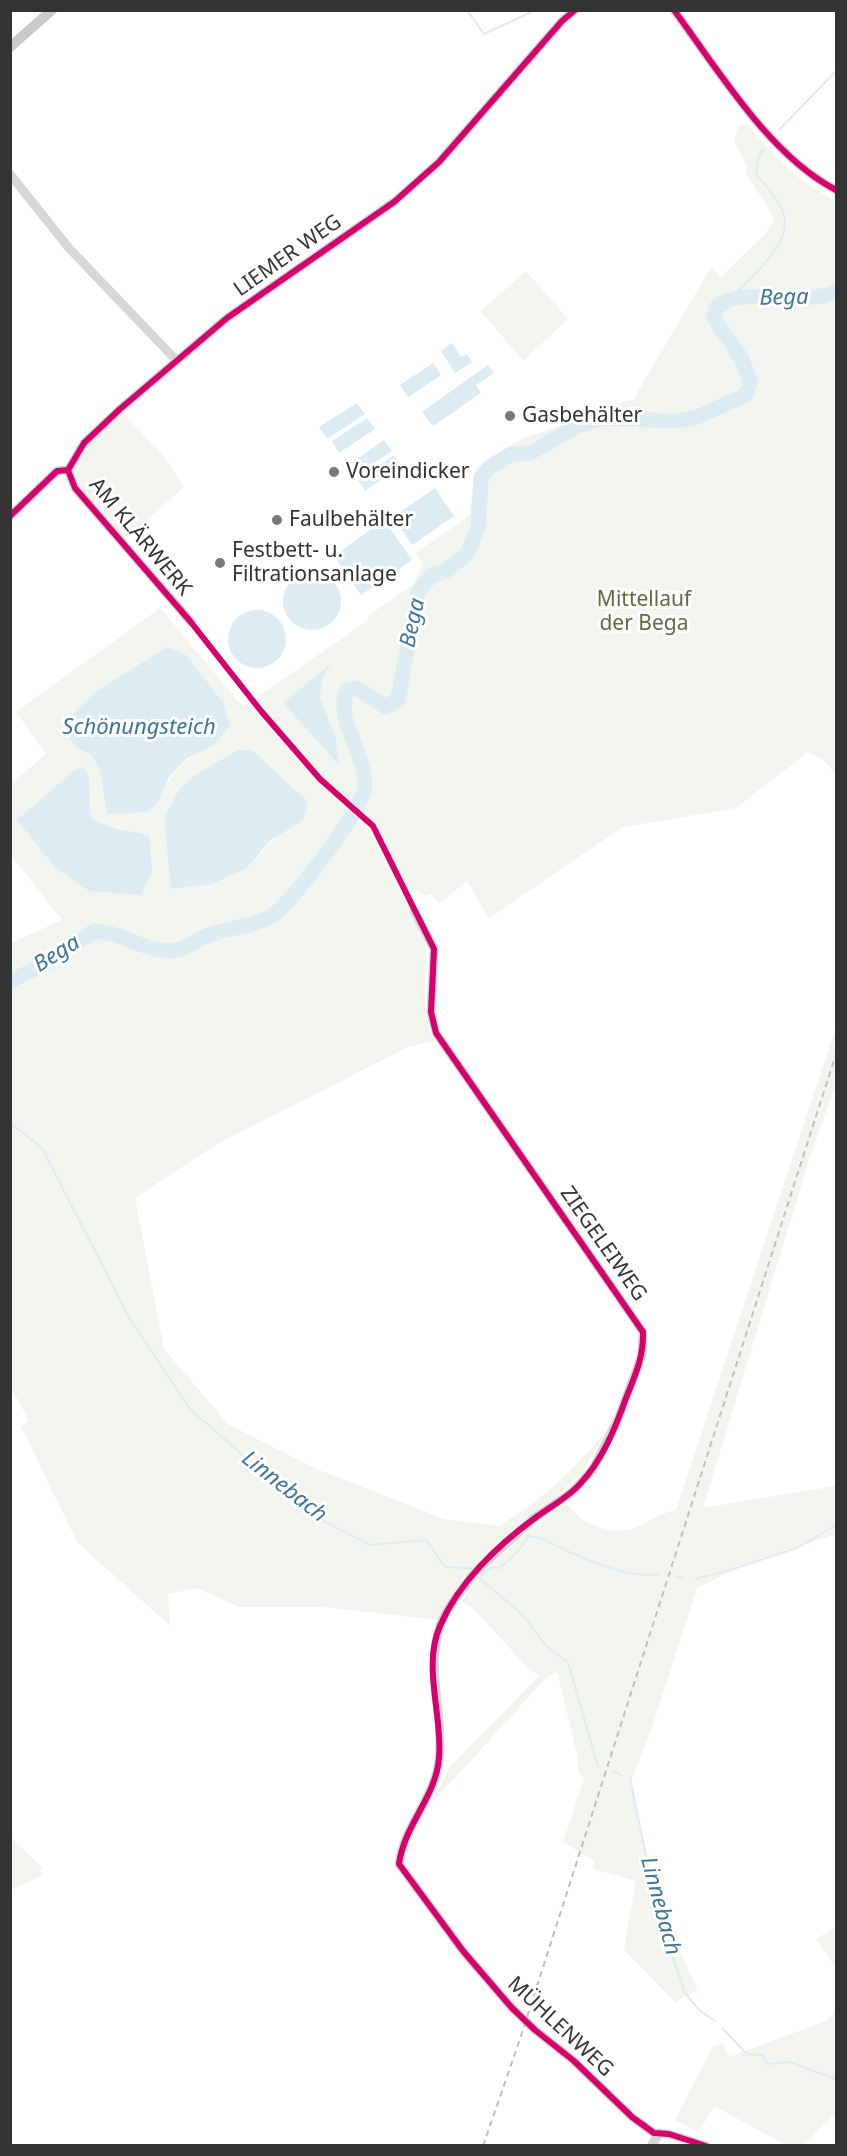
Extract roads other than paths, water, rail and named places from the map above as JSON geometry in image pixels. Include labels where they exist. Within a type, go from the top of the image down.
[{"type":"main road","points":[[10,47],[52,10]]},
{"type":"street","name":"LIEMER WEG","points":[[10,516],[57,471],[68,470],[84,443],[176,360],[227,318],[394,202],[439,162],[562,21],[575,10]]},
{"type":"street","points":[[674,10],[723,77],[777,144],[806,173],[837,190]]},
{"type":"street","points":[[10,174],[68,247],[176,360]]},
{"type":"street","name":"AM KLÄRWERK","points":[[68,470],[75,488],[192,622]]},
{"type":"street","name":"ZIEGELEIWEG","points":[[399,1864],[406,1838],[432,1787],[440,1757],[434,1678],[439,1627],[475,1573],[525,1526],[572,1492],[593,1469],[623,1407],[644,1350],[643,1332],[436,1034],[431,1012],[434,949],[414,911]]},
{"type":"street","name":"MÜHLENWEG","points":[[399,1864],[463,1951],[512,2008],[574,2061],[632,2117],[654,2133],[706,2145]]},
{"type":"street","points":[[651,2145],[660,2133]]},
{"type":"water","points":[[452,343],[461,357],[467,354],[472,362],[455,373],[441,351]]},
{"type":"water","points":[[433,363],[441,375],[408,397],[400,385]]},
{"type":"water","points":[[488,365],[494,373],[476,385],[481,393],[433,426],[422,412]]},
{"type":"water","points":[[357,403],[365,414],[327,439],[319,427]]},
{"type":"water","points":[[367,418],[375,429],[339,453],[332,441]]},
{"type":"water","points":[[384,440],[392,451],[355,476],[348,465]]},
{"type":"water","points":[[394,455],[401,466],[365,491],[358,480]]},
{"type":"water","points":[[435,488],[454,516],[412,545],[393,517]]},
{"type":"water","points":[[384,520],[412,560],[361,595],[334,556]]},
{"type":"water","points":[[306,572],[318,572],[333,580],[341,595],[341,607],[333,622],[318,630],[306,630],[291,622],[283,607],[283,595],[291,580]]},
{"type":"water","points":[[251,610],[263,610],[278,618],[286,633],[286,645],[278,660],[263,668],[251,668],[236,660],[228,645],[228,633],[236,618]]},
{"type":"water","name":"Schönungsteich","points":[[167,647],[185,654],[223,702],[230,725],[214,745],[186,759],[169,777],[158,802],[148,812],[107,814],[100,770],[91,755],[76,747],[61,725],[98,690]]},
{"type":"water","points":[[332,663],[323,677],[320,698],[335,736],[340,766],[283,703]]},
{"type":"water","name":"Schönungsteich","points":[[237,750],[252,750],[308,802],[303,820],[270,841],[247,868],[212,884],[171,889],[164,818],[180,788],[197,774]]},
{"type":"water","name":"Schönungsteich","points":[[85,767],[89,777],[91,818],[105,825],[149,836],[152,872],[141,895],[89,891],[55,867],[17,820],[75,770]]},
{"type":"waterway","points":[[467,10],[484,34],[536,10]]},
{"type":"waterway","points":[[779,130],[836,71]]},
{"type":"waterway","points":[[731,298],[769,259],[783,235],[785,223],[781,207],[756,174],[758,158],[764,148]]},
{"type":"waterway","name":"Bega","points":[[10,981],[46,964],[94,931],[116,935],[156,949],[177,950],[206,936],[251,924],[276,913],[327,852],[362,797],[365,787],[364,775],[345,714],[344,702],[347,690],[357,688],[386,707],[398,699],[418,592],[432,575],[446,571],[468,553],[478,527],[481,478],[489,468],[511,454],[530,453],[577,426],[604,418],[674,421],[695,418],[746,395],[750,381],[742,359],[714,318],[716,308],[727,301],[741,297],[807,298],[836,291]]},
{"type":"waterway","name":"Linnebach","points":[[10,1123],[42,1148],[129,1317],[190,1409],[312,1515],[370,1545],[426,1540],[445,1567],[471,1568],[479,1578],[521,1613],[549,1649],[568,1662],[598,1767]]},
{"type":"waterway","points":[[695,1579],[797,1548],[836,1525]]},
{"type":"waterway","points":[[479,1578],[491,1567],[500,1568],[520,1549],[528,1536],[545,1540],[582,1558],[615,1570],[637,1574],[658,1574]]},
{"type":"waterway","points":[[675,1576],[685,1578]]},
{"type":"waterway","name":"Linnebach","points":[[614,1772],[621,1775]]},
{"type":"waterway","name":"Linnebach","points":[[630,1778],[658,1914],[685,1993],[700,2011],[715,2021]]},
{"type":"waterway","name":"Linnebach","points":[[722,2028],[747,2054],[763,2055],[767,2064],[789,2062],[836,2079]]},
{"type":"railway","points":[[483,2146],[520,2039],[836,1054]]},
{"type":"place","name":"Gasbehälter","points":[[510,416]]},
{"type":"place","name":"Voreindicker","points":[[334,472]]},
{"type":"place","name":"Faulbehälter","points":[[277,520]]},
{"type":"place","name":"Festbett- u. Filtrationsanlage","points":[[220,563]]},
{"type":"park label","name":"Mittellauf der Bega","points":[[644,612]]}]
